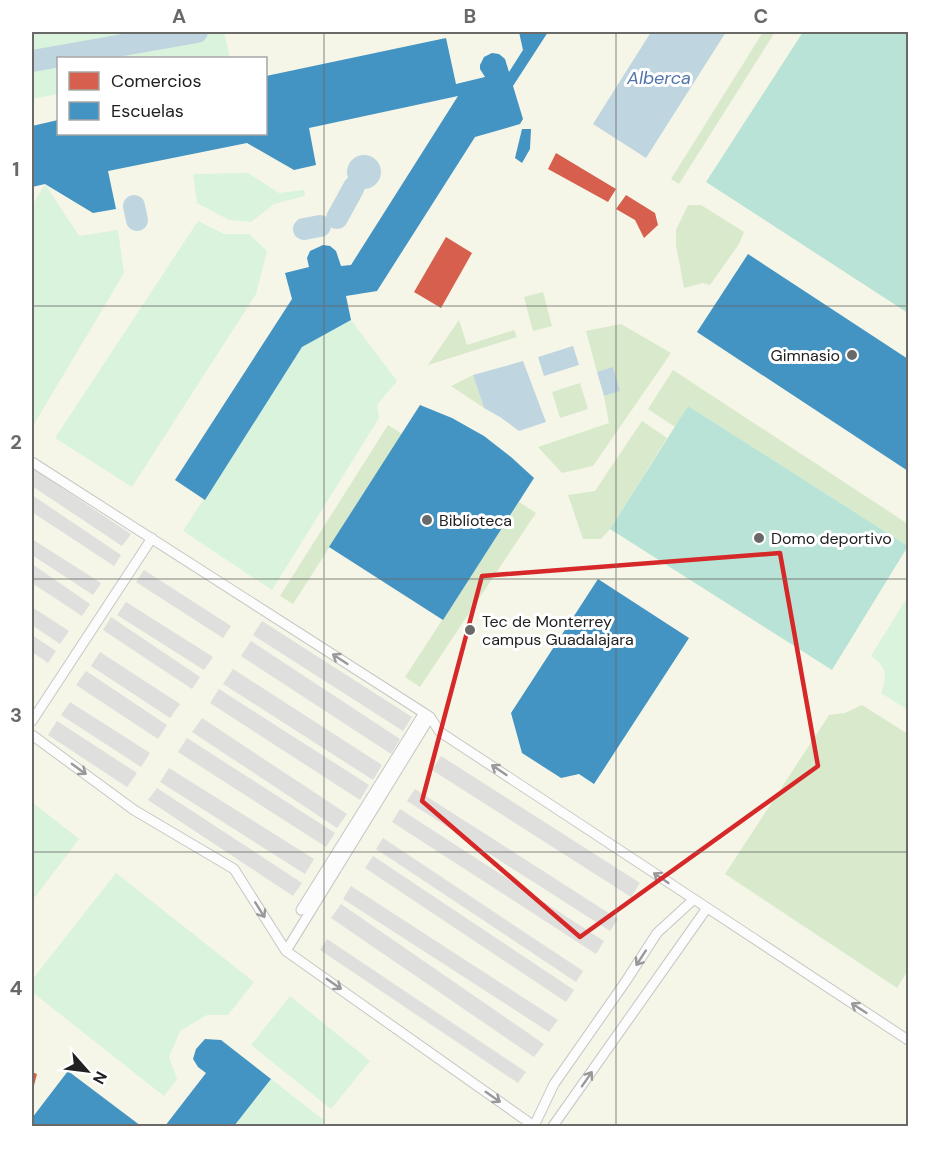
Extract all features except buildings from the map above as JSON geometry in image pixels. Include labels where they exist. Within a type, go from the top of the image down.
[{"type":"lane","points":[[32,462],[427,715],[440,732],[909,1040]]},
{"type":"lane","points":[[32,722],[152,538]]},
{"type":"lane","points":[[301,910],[427,715]]},
{"type":"lane","points":[[286,951],[427,715]]},
{"type":"lane","points":[[32,735],[134,810],[234,869],[286,951],[534,1126],[554,1084],[657,933],[693,900]]},
{"type":"lane","points":[[553,1126],[707,908]]},
{"type":"highlighted area","points":[[780,553],[818,766],[580,937],[422,801],[482,576]]},
{"type":"shaded area","name":"Tec de Monterrey campus Guadalajara","points":[[32,32],[908,32],[908,1126],[32,1126]]},
{"type":"shaded area","points":[[32,468],[131,534],[122,546],[32,486]]},
{"type":"shaded area","points":[[32,495],[121,555],[114,566],[32,512]]},
{"type":"shaded area","points":[[32,539],[101,583],[93,595],[32,555]]},
{"type":"shaded area","points":[[32,564],[90,604],[82,616],[32,583]]},
{"type":"shaded area","points":[[144,570],[231,626],[223,638],[136,582]]},
{"type":"shaded area","points":[[126,602],[213,657],[204,670],[117,615]]},
{"type":"shaded area","points":[[32,607],[69,631],[60,644],[32,625]]},
{"type":"shaded area","points":[[111,617],[200,677],[192,689],[103,630]]},
{"type":"shaded area","points":[[262,621],[412,717],[403,731],[253,635]]},
{"type":"shaded area","points":[[32,635],[56,651],[48,663],[32,652]]},
{"type":"shaded area","points":[[251,641],[400,739],[391,754],[241,656]]},
{"type":"shaded area","points":[[100,652],[180,704],[170,718],[91,666]]},
{"type":"shaded area","points":[[233,669],[382,765],[373,780],[223,684]]},
{"type":"shaded area","points":[[86,671],[167,725],[158,739],[76,685]]},
{"type":"shaded area","points":[[219,689],[369,785],[360,800],[210,703]]},
{"type":"shaded area","points":[[70,702],[150,753],[141,767],[61,715]]},
{"type":"shaded area","points":[[202,718],[347,814],[337,828],[192,732]]},
{"type":"shaded area","points":[[57,721],[137,773],[127,787],[48,735]]},
{"type":"shaded area","points":[[187,738],[335,833],[326,847],[178,752]]},
{"type":"shaded area","points":[[441,756],[640,883],[631,897],[432,770]]},
{"type":"shaded area","points":[[169,768],[314,859],[305,874],[160,782]]},
{"type":"shaded area","points":[[157,788],[302,883],[293,896],[148,800]]},
{"type":"shaded area","points":[[415,789],[618,919],[610,931],[407,801]]},
{"type":"shaded area","points":[[400,809],[604,941],[596,954],[392,822]]},
{"type":"shaded area","points":[[383,838],[583,971],[576,982],[376,849]]},
{"type":"shaded area","points":[[373,856],[574,990],[566,1002],[365,868]]},
{"type":"shaded area","points":[[351,886],[558,1020],[549,1032],[343,899]]},
{"type":"shaded area","points":[[341,904],[544,1044],[534,1057],[331,918]]},
{"type":"shaded area","points":[[327,939],[526,1072],[518,1083],[320,950]]},
{"type":"green space","points":[[32,32],[224,32],[230,57],[57,57],[57,94],[32,99]]},
{"type":"green space","points":[[763,32],[775,32],[679,184],[671,179]]},
{"type":"green space","points":[[803,32],[908,32],[908,313],[706,182]]},
{"type":"green space","points":[[248,173],[279,193],[304,190],[305,196],[274,204],[251,222],[229,220],[197,203],[193,174]]},
{"type":"green space","points":[[45,184],[79,236],[118,230],[124,273],[33,426],[32,206]]},
{"type":"green space","points":[[688,205],[701,205],[744,232],[739,244],[710,285],[703,283],[684,288],[676,245],[676,230]]},
{"type":"green space","points":[[198,221],[224,234],[249,234],[267,251],[256,294],[132,487],[55,438]]},
{"type":"green space","points":[[543,292],[552,326],[533,331],[524,297]]},
{"type":"green space","points":[[351,320],[397,381],[377,405],[379,418],[272,590],[183,531],[302,347]]},
{"type":"green space","points":[[459,320],[467,345],[514,330],[517,337],[428,365]]},
{"type":"green space","points":[[621,324],[671,353],[593,466],[562,473],[538,447],[609,423],[604,396],[619,391],[613,368],[597,372],[586,331]]},
{"type":"green space","points":[[673,370],[908,524],[908,546],[688,406],[675,427],[648,409]]},
{"type":"green space","points":[[473,375],[484,408],[451,386]]},
{"type":"green space","points":[[580,383],[588,409],[560,418],[552,392]]},
{"type":"green space","name":"Domo deportivo","points":[[688,406],[908,546],[832,670],[610,529]]},
{"type":"green space","points":[[642,421],[667,438],[610,529],[601,539],[583,539],[568,495],[595,491]]},
{"type":"green space","points":[[388,425],[402,434],[293,604],[280,596]]},
{"type":"green space","points":[[519,502],[536,513],[420,687],[405,677]]},
{"type":"green space","points":[[908,596],[908,710],[881,693],[885,676],[883,667],[871,656]]},
{"type":"green space","points":[[862,705],[908,734],[908,970],[897,988],[725,874],[829,715],[845,713]]},
{"type":"green space","points":[[32,802],[79,839],[32,901]]},
{"type":"green space","points":[[116,873],[254,982],[228,1015],[207,1015],[180,1031],[169,1057],[177,1079],[164,1096],[32,992],[32,980]]},
{"type":"green space","points":[[290,996],[370,1061],[331,1109],[251,1045]]},
{"type":"green space","points":[[271,1079],[325,1121],[320,1126],[234,1126]]},
{"type":"water","name":"Alberca","points":[[651,32],[726,32],[646,158],[593,124]]},
{"type":"water","points":[[364,155],[376,160],[381,172],[376,184],[364,189],[352,184],[347,172],[352,160]]},
{"type":"water","points":[[573,346],[579,365],[544,376],[538,357]]},
{"type":"water","points":[[523,361],[546,422],[519,431],[484,408],[473,375]]},
{"type":"water","points":[[613,367],[620,391],[604,396],[597,372]]},
{"type":"waterway","points":[[32,61],[197,32]]},
{"type":"waterway","points":[[337,218],[354,187]]},
{"type":"waterway","points":[[134,206],[137,220]]},
{"type":"waterway","points":[[304,229],[320,226]]},
{"type":"place","name":"Gimnasio","points":[[852,355]]},
{"type":"place","name":"Biblioteca","points":[[427,520]]},
{"type":"place","name":"Domo deportivo","points":[[759,538]]},
{"type":"place","name":"Tec de Monterrey campus Guadalajara","points":[[470,630]]}]
